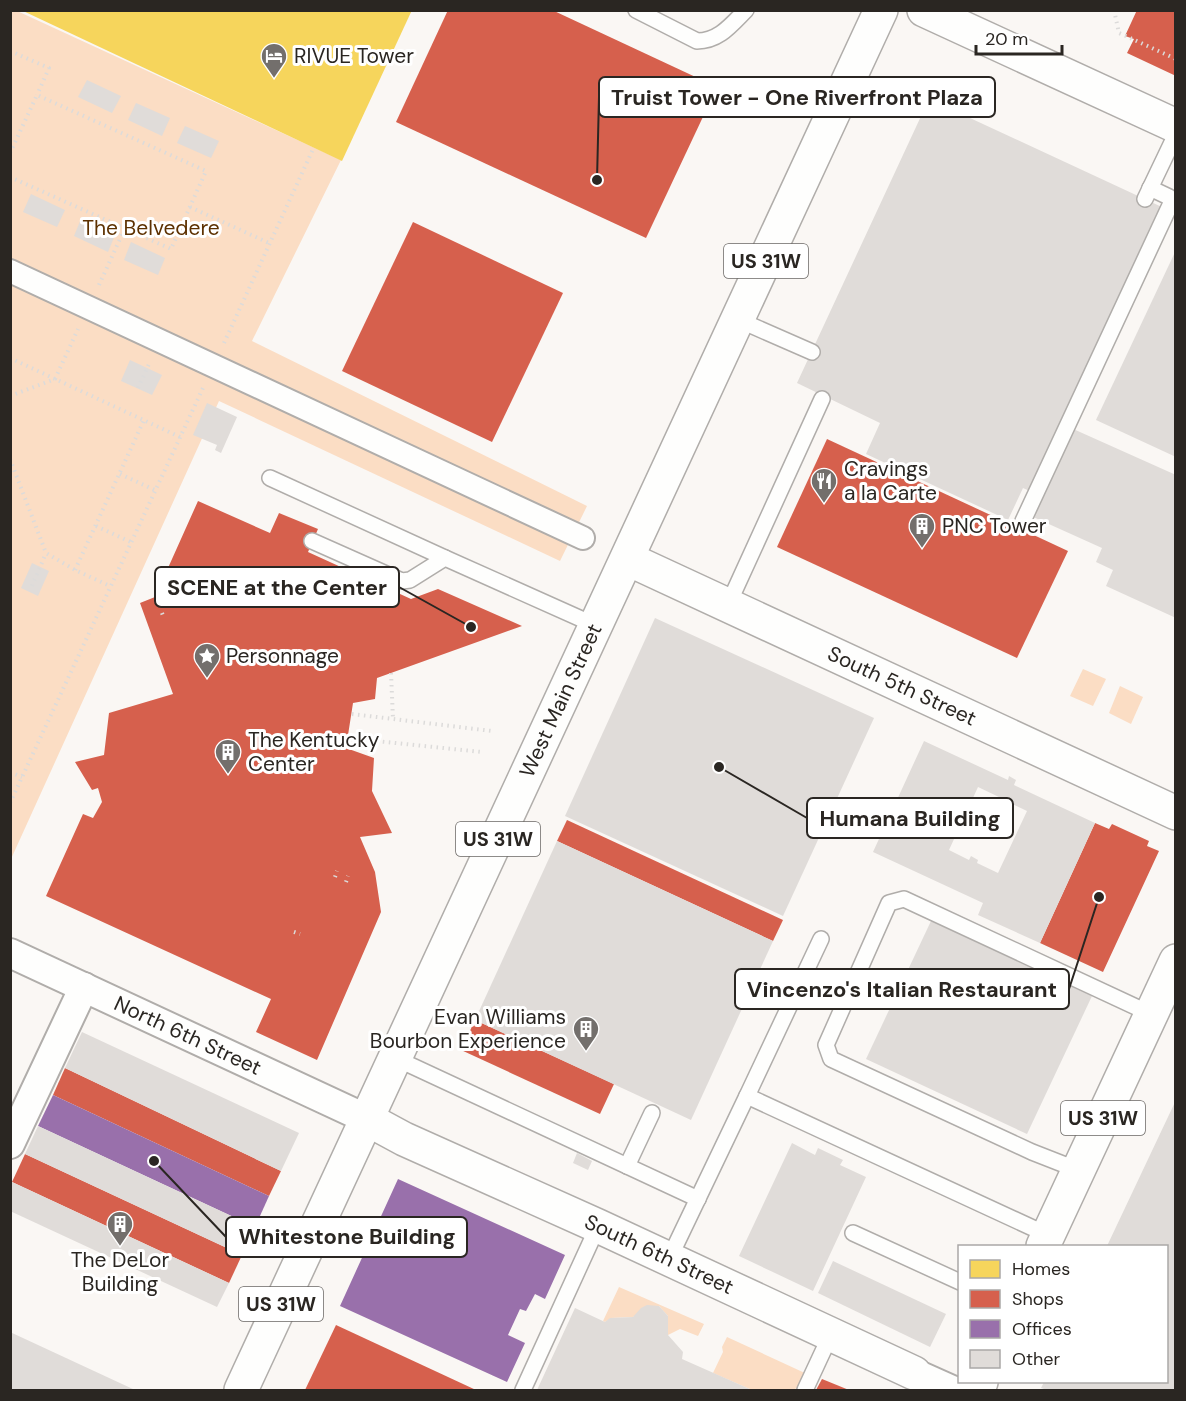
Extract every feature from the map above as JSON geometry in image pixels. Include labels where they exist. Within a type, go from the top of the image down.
[{"type":"main road","name":"West Main Street","points":[[241,1390],[597,627],[881,10]]},
{"type":"main road","points":[[924,10],[1176,126]]},
{"type":"main road","name":"South 5th Street","points":[[628,559],[1176,813]]},
{"type":"main road","name":"US 31W","points":[[1046,1241],[1176,961]]},
{"type":"main road","name":"South 6th Street","points":[[367,1119],[404,1139],[598,1226],[914,1373]]},
{"type":"street","points":[[10,271],[583,538]]},
{"type":"street","name":"North 6th Street","points":[[12,958],[84,987],[367,1119]]},
{"type":"street","points":[[10,1144],[84,987]]},
{"type":"street","name":"South 6th Street","points":[[914,1373],[952,1390]]},
{"type":"lane","points":[[636,10],[697,41],[707,41],[722,34],[746,10]]},
{"type":"lane","points":[[1023,521],[1172,201],[1169,197],[1147,194],[1176,134]]},
{"type":"lane","points":[[739,320],[812,352]]},
{"type":"lane","points":[[728,605],[822,399]]},
{"type":"lane","points":[[270,478],[597,627]]},
{"type":"lane","points":[[312,541],[402,581],[410,580],[445,558]]},
{"type":"lane","points":[[1078,1170],[1032,1152],[831,1059],[826,1046],[889,903],[904,899],[1151,1014]]},
{"type":"lane","points":[[669,1259],[821,939]]},
{"type":"lane","points":[[395,1058],[698,1199]]},
{"type":"lane","points":[[747,1096],[1046,1241]]},
{"type":"lane","points":[[627,1166],[652,1113]]},
{"type":"lane","points":[[523,1390],[598,1226]]},
{"type":"lane","points":[[853,1233],[958,1281]]},
{"type":"lane","points":[[805,1390],[831,1334]]},
{"type":"path","points":[[1114,10],[1119,33],[1176,59]]},
{"type":"path","points":[[10,51],[49,68],[10,153]]},
{"type":"path","points":[[10,177],[171,249],[206,171],[37,95]]},
{"type":"path","points":[[10,803],[314,147]]},
{"type":"path","points":[[190,207],[269,243]]},
{"type":"path","points":[[10,358],[180,437]]},
{"type":"path","points":[[138,388],[147,368]]},
{"type":"path","points":[[75,570],[144,420]]},
{"type":"path","points":[[10,459],[46,553],[75,570],[110,586]]},
{"type":"path","points":[[120,474],[155,490]]},
{"type":"path","points":[[96,526],[131,542]]},
{"type":"path","points":[[32,586],[46,553]]},
{"type":"path","points":[[391,673],[393,719]]},
{"type":"path","points":[[352,714],[492,731]]},
{"type":"path","points":[[348,738],[482,752]]},
{"type":"path","points":[[10,772],[22,777]]},
{"type":"path","points":[[335,877],[337,872]]},
{"type":"path","points":[[346,882],[348,876]]},
{"type":"path","points":[[294,932],[300,934]]},
{"type":"green space","name":"The Belvedere","points":[[15,10],[341,160],[252,341],[587,506],[560,561],[219,401],[11,859],[10,11]]},
{"type":"green space","points":[[1083,669],[1106,679],[1093,706],[1070,696]]},
{"type":"green space","points":[[1120,686],[1143,697],[1131,724],[1109,713]]},
{"type":"green space","points":[[619,1287],[704,1324],[698,1336],[680,1329],[668,1335],[668,1316],[659,1306],[633,1317],[611,1318],[603,1321]]},
{"type":"green space","points":[[727,1337],[807,1374],[803,1382],[794,1390],[752,1390],[713,1373]]},
{"type":"building: Homes","name":"RIVUE Tower","points":[[21,10],[412,10],[342,161]]},
{"type":"building: Shops","points":[[448,10],[552,10],[717,87],[646,238],[396,122]]},
{"type":"building: Shops","points":[[1137,10],[1176,10],[1176,76],[1127,53],[1134,39],[1125,36]]},
{"type":"building: Shops","points":[[413,222],[563,293],[492,442],[342,371]]},
{"type":"building: Shops","name":"PNC Tower","points":[[827,439],[1068,551],[1017,658],[777,547]]},
{"type":"building: Shops","name":"The Kentucky Center","points":[[198,501],[270,533],[279,513],[318,529],[308,552],[411,599],[438,589],[522,626],[377,678],[375,699],[353,703],[346,748],[374,758],[372,791],[392,833],[360,837],[375,872],[381,912],[317,1060],[256,1032],[271,999],[46,896],[83,814],[93,818],[102,802],[98,788],[92,790],[75,762],[104,755],[109,713],[173,694],[140,603],[155,597]]},
{"type":"building: Shops","points":[[567,820],[783,920],[773,941],[557,841]]},
{"type":"building: Shops","points":[[1095,823],[1109,829],[1112,824],[1149,841],[1147,846],[1159,851],[1103,972],[1040,943]]},
{"type":"building: Shops","points":[[475,1020],[614,1084],[600,1114],[461,1050]]},
{"type":"building: Shops","points":[[65,1068],[281,1171],[269,1196],[53,1095]]},
{"type":"building: Shops","points":[[25,1154],[242,1255],[229,1283],[12,1182]]},
{"type":"building: Shops","points":[[336,1325],[476,1390],[305,1390]]},
{"type":"building: Shops","points":[[822,1379],[849,1390],[816,1390]]},
{"type":"building: Offices","points":[[53,1095],[269,1196],[255,1227],[38,1126]]},
{"type":"building: Offices","points":[[398,1179],[565,1255],[545,1299],[535,1294],[526,1311],[520,1309],[508,1335],[525,1343],[507,1382],[340,1306]]},
{"type":"building: Other","points":[[87,80],[121,96],[112,113],[78,97]]},
{"type":"building: Other","points":[[929,99],[1164,208],[1032,492],[1023,488],[1008,520],[866,454],[880,423],[797,383]]},
{"type":"building: Other","points":[[136,103],[170,118],[162,136],[128,120]]},
{"type":"building: Other","points":[[185,126],[219,141],[211,158],[177,143]]},
{"type":"building: Other","points":[[31,194],[65,210],[57,227],[23,212]]},
{"type":"building: Other","points":[[81,219],[115,235],[108,252],[74,236]]},
{"type":"building: Other","points":[[131,242],[165,258],[158,275],[124,260]]},
{"type":"building: Other","points":[[1176,250],[1176,457],[1096,420]]},
{"type":"building: Other","points":[[130,360],[162,375],[152,395],[121,381]]},
{"type":"building: Other","points":[[207,403],[237,417],[221,453],[215,450],[217,445],[193,435]]},
{"type":"building: Other","points":[[1071,428],[1176,475],[1176,618],[1106,586],[1113,570],[1096,562],[1102,548],[1031,516]]},
{"type":"building: Other","points":[[32,563],[49,571],[38,596],[21,588]]},
{"type":"building: Other","points":[[655,618],[874,718],[783,916],[565,816]]},
{"type":"building: Other","points":[[924,741],[1008,780],[1009,776],[1016,780],[1014,785],[1095,823],[1040,943],[978,915],[983,903],[873,852]],"holes":[[[978,787],[999,797],[997,801],[1005,805],[1006,801],[1027,811],[998,873],[977,863],[978,860],[971,856],[969,860],[949,850]]]},
{"type":"building: Other","points":[[557,841],[773,941],[691,1120],[475,1020]]},
{"type":"building: Other","points":[[931,921],[1092,996],[1027,1134],[866,1059]]},
{"type":"building: Other","points":[[82,1032],[299,1133],[281,1171],[65,1068]]},
{"type":"building: Other","points":[[1176,1100],[1176,1390],[1047,1390],[1041,1388],[1044,1383],[1168,1383],[1168,1245],[1107,1245]]},
{"type":"building: Other","points":[[38,1126],[255,1227],[242,1255],[25,1154]]},
{"type":"building: Other","points":[[792,1143],[815,1155],[818,1148],[843,1160],[840,1165],[866,1177],[813,1291],[739,1256]]},
{"type":"building: Other","points":[[577,1153],[592,1161],[588,1170],[573,1163]]},
{"type":"building: Other","name":"The DeLor Building","points":[[12,1182],[229,1283],[217,1307],[10,1211]]},
{"type":"building: Other","points":[[833,1261],[946,1314],[930,1347],[818,1293]]},
{"type":"building: Other","points":[[647,1305],[659,1306],[668,1316],[668,1335],[683,1352],[682,1359],[752,1390],[537,1390],[575,1308],[605,1322],[610,1318],[633,1317]]},
{"type":"building: Other","points":[[10,1332],[135,1390],[10,1390]]},
{"type":"place","name":"RIVUE Tower","points":[[274,79]]},
{"type":"place","name":"Truist Tower - One Riverfront Plaza","points":[[597,180]]},
{"type":"place","name":"Cravings a la Carte","points":[[824,504]]},
{"type":"place","name":"PNC Tower","points":[[922,549]]},
{"type":"place","name":"SCENE at the Center","points":[[471,627]]},
{"type":"place","name":"Personnage","points":[[207,679]]},
{"type":"place","name":"Humana Building","points":[[719,767]]},
{"type":"place","name":"The Kentucky Center","points":[[228,775]]},
{"type":"place","name":"Vincenzo's Italian Restaurant","points":[[1099,897]]},
{"type":"place","name":"Evan Williams Bourbon Experience","points":[[586,1052]]},
{"type":"place","name":"Whitestone Building","points":[[154,1161]]},
{"type":"place","name":"The DeLor Building","points":[[120,1247]]}]
